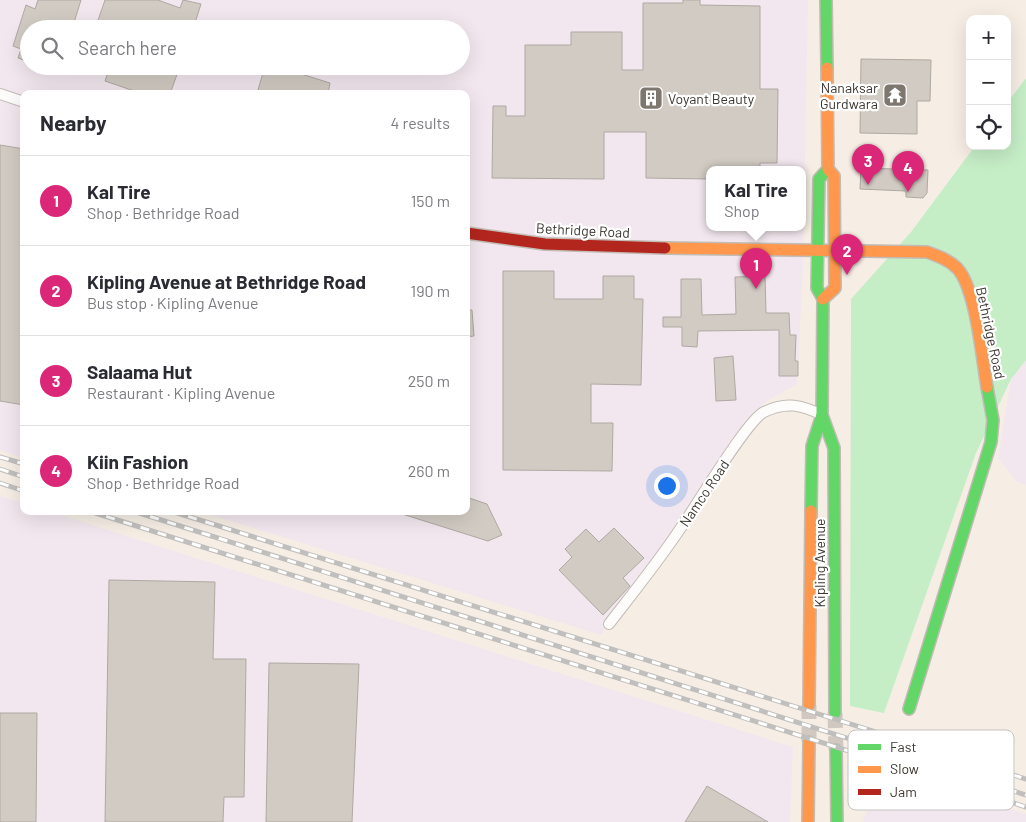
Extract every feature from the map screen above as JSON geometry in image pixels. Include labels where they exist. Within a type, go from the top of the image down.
[{"type":"main road","name":"Kipling Avenue","points":[[823,299],[835,288],[834,176],[828,169],[826,0]]},
{"type":"main road","name":"Kipling Avenue","points":[[809,705],[812,446],[822,415],[823,299],[817,288],[819,179],[828,169]]},
{"type":"main road","name":"Bethridge Road","points":[[470,234],[545,244],[576,246],[927,252],[942,257],[958,269],[970,290],[993,420],[991,442],[909,708]]},
{"type":"main road","name":"Kipling Avenue","points":[[822,415],[834,448],[835,713]]},
{"type":"main road","points":[[808,822],[809,742]]},
{"type":"main road","points":[[836,750],[837,822]]},
{"type":"street","points":[[0,94],[20,101]]},
{"type":"street","name":"Namco Road","points":[[609,624],[679,531],[747,429],[762,413],[775,408],[802,406],[822,415]]},
{"type":"shaded area","points":[[0,0],[808,0],[805,166],[706,166],[706,231],[804,231],[797,384],[765,402],[601,635],[211,515],[470,515],[470,90],[20,90],[20,457],[0,450]]},
{"type":"shaded area","points":[[1026,360],[1026,485],[1017,482],[998,458],[1011,379]]},
{"type":"shaded area","points":[[0,496],[20,502],[20,515],[61,515],[793,747],[790,822],[0,822]]},
{"type":"shaded area","points":[[867,810],[1014,810],[1026,814],[1026,822],[863,822]]},
{"type":"green space","points":[[1026,78],[1026,360],[1011,379],[976,453],[884,713],[850,706],[851,299],[911,232],[972,150],[1011,150],[1011,98]]},
{"type":"building","points":[[38,0],[81,0],[75,20],[21,20],[26,5],[35,9]]},
{"type":"building","points":[[105,0],[158,0],[180,8],[183,0],[201,4],[196,20],[98,20]]},
{"type":"building","name":"Voyant Beauty","points":[[683,0],[700,0],[700,5],[760,6],[760,89],[778,89],[777,163],[760,163],[760,166],[706,166],[706,179],[646,178],[646,132],[604,132],[604,179],[492,178],[493,106],[506,106],[506,116],[525,116],[525,45],[571,45],[571,32],[622,32],[622,70],[643,70],[643,3],[683,3]]},
{"type":"building","points":[[20,24],[20,49],[13,46]]},
{"type":"building","name":"Nanaksar Gurdwara","points":[[861,59],[931,60],[930,101],[917,101],[917,134],[860,133]]},
{"type":"building","points":[[107,75],[177,75],[171,90],[131,90],[105,81]]},
{"type":"building","points":[[262,75],[304,75],[330,83],[329,90],[258,90]]},
{"type":"building","points":[[0,145],[20,148],[20,404],[0,401]]},
{"type":"building","points":[[861,168],[928,170],[927,193],[923,198],[906,197],[906,191],[860,189]]},
{"type":"building","points":[[503,271],[554,271],[554,299],[603,299],[603,276],[634,276],[634,299],[643,299],[641,385],[591,384],[591,423],[613,423],[612,471],[503,470]]},
{"type":"building","points":[[765,276],[766,313],[789,313],[790,335],[796,335],[795,361],[798,361],[798,376],[779,376],[779,330],[698,331],[697,347],[682,346],[682,327],[663,327],[663,317],[681,317],[681,279],[701,279],[702,315],[736,314],[735,277]]},
{"type":"building","points":[[470,310],[472,310],[474,336],[470,336]]},
{"type":"building","points":[[733,356],[736,400],[716,401],[714,358]]},
{"type":"building","points":[[470,498],[487,504],[502,535],[488,541],[405,515],[470,515]]},
{"type":"building","points":[[614,528],[644,558],[623,578],[630,586],[603,615],[559,570],[572,557],[565,549],[586,529],[599,542]]},
{"type":"building","points":[[109,580],[215,582],[213,659],[246,659],[244,797],[224,797],[223,822],[105,822]]},
{"type":"building","points":[[269,663],[359,664],[352,822],[266,822]]},
{"type":"building","points":[[0,713],[37,713],[36,822],[0,822]]},
{"type":"building","points":[[707,786],[768,822],[685,822]]},
{"type":"tunnel","points":[[809,705],[809,742]]},
{"type":"tunnel","points":[[835,713],[836,750]]},
{"type":"railway","points":[[0,457],[20,463]]},
{"type":"railway","points":[[0,469],[20,476]]},
{"type":"railway","points":[[0,483],[20,490]]},
{"type":"railway","points":[[102,515],[848,751]]},
{"type":"railway","points":[[146,515],[848,738]]},
{"type":"railway","points":[[184,515],[870,730]]},
{"type":"railway","points":[[1014,775],[1026,779]]},
{"type":"railway","points":[[1014,791],[1026,795]]},
{"type":"railway","points":[[1014,803],[1026,807]]},
{"type":"traffic: fast","points":[[826,0],[827,68]]},
{"type":"traffic: fast","points":[[811,511],[812,446],[822,415],[823,299],[817,288],[819,179],[828,169]]},
{"type":"traffic: fast","points":[[909,709],[991,442],[993,420],[987,387]]},
{"type":"traffic: fast","points":[[822,415],[834,448],[835,713]]},
{"type":"traffic: fast","points":[[836,750],[837,822]]},
{"type":"traffic: slow","points":[[823,299],[835,288],[834,176],[828,169],[827,68]]},
{"type":"traffic: slow","points":[[665,248],[927,252],[939,257],[957,268],[964,278],[969,291],[974,307],[987,387]]},
{"type":"traffic: slow","points":[[809,705],[811,511]]},
{"type":"traffic: slow","points":[[808,822],[809,742]]},
{"type":"traffic: jam","points":[[470,234],[545,244],[665,248]]},
{"type":"place","name":"Nanaksar Gurdwara","points":[[895,95]]},
{"type":"place","name":"Voyant Beauty","points":[[651,98]]},
{"type":"place","name":"Salaama Hut","points":[[868,185]]},
{"type":"place","name":"Kiin Fashion","points":[[908,192]]},
{"type":"place","name":"Kipling Avenue at Bethridge Road","points":[[847,275]]},
{"type":"place","name":"Kal Tire","points":[[756,289]]}]
